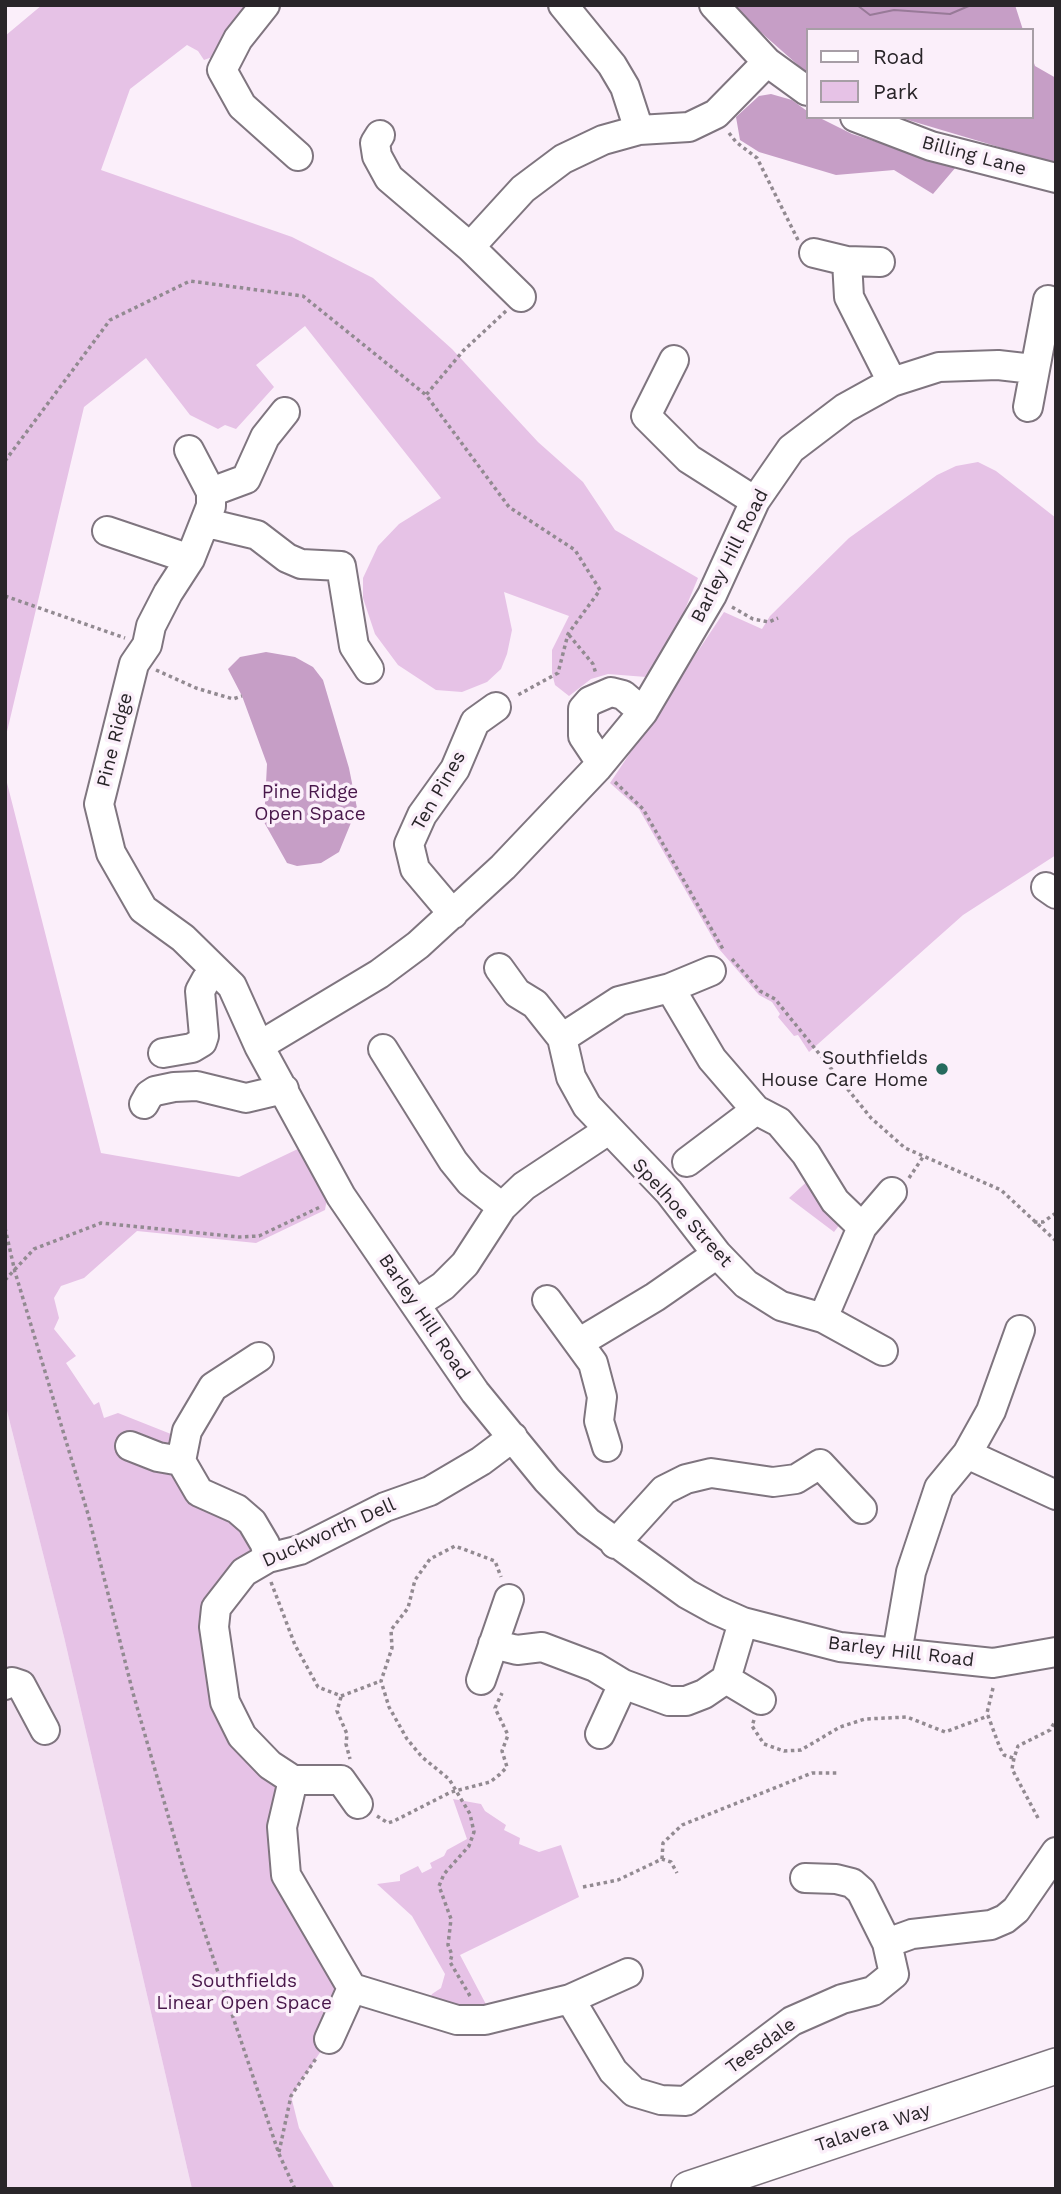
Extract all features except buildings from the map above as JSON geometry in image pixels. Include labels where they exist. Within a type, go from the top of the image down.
[{"type":"main road","name":"Talavera Way","points":[[689,2189],[1056,2066]]},
{"type":"street","points":[[265,5],[238,39],[222,70],[231,89],[254,119],[298,156]]},
{"type":"street","points":[[564,5],[612,65],[625,87],[639,130]]},
{"type":"street","points":[[713,5],[767,62],[806,91]]},
{"type":"street","points":[[470,247],[523,189],[563,159],[603,140],[639,130],[689,127],[716,114],[767,62]]},
{"type":"street","name":"Billing Lane","points":[[860,119],[931,146],[1056,178]]},
{"type":"street","points":[[380,135],[375,144],[377,156],[388,178],[470,247],[522,297]]},
{"type":"street","points":[[814,253],[847,261],[880,262]]},
{"type":"street","points":[[847,261],[849,297],[892,382]]},
{"type":"street","points":[[1028,407],[1032,369],[1048,300]]},
{"type":"street","points":[[674,360],[636,421],[755,501]]},
{"type":"street","name":"Barley Hill Road","points":[[1032,369],[998,365],[939,367],[892,382],[845,408],[791,449],[755,501],[712,595],[643,712],[599,765],[503,867],[453,914],[379,974],[259,1046],[341,1196],[475,1392],[571,1505],[615,1544],[687,1594],[743,1622],[840,1647],[993,1663],[1056,1652]]},
{"type":"street","points":[[210,507],[246,480],[265,438],[285,412]]},
{"type":"street","points":[[189,450],[210,507],[257,535],[287,558],[301,564],[341,566],[354,646],[369,669]]},
{"type":"street","name":"Pine Ridge","points":[[210,507],[190,559],[151,626],[140,654],[99,804],[111,853],[143,909],[183,938],[232,986],[259,1046]]},
{"type":"street","points":[[107,531],[190,559]]},
{"type":"street","points":[[599,765],[583,736],[583,709],[590,701],[611,692],[623,695],[643,712]]},
{"type":"street","name":"Ten Pines","points":[[453,914],[415,869],[409,844],[422,815],[455,769],[475,722],[496,707]]},
{"type":"street","points":[[499,968],[517,992],[535,1004],[562,1038],[619,1001],[670,988],[711,971]]},
{"type":"street","points":[[163,1053],[192,1048],[202,1042],[204,1036],[200,992],[206,980],[216,971]]},
{"type":"street","points":[[670,988],[712,1059],[756,1110],[779,1122],[806,1154],[835,1201],[862,1227]]},
{"type":"street","name":"Spelhoe Street","points":[[562,1038],[571,1077],[587,1106],[669,1192],[717,1254],[762,1296],[782,1306],[823,1318],[883,1352]]},
{"type":"street","points":[[383,1049],[453,1161],[470,1182],[502,1208]]},
{"type":"street","points":[[144,1104],[155,1091],[174,1087],[197,1086],[246,1098],[284,1089]]},
{"type":"street","points":[[687,1161],[756,1110]]},
{"type":"street","points":[[416,1304],[443,1286],[465,1264],[502,1208],[524,1186],[607,1130]]},
{"type":"street","points":[[823,1318],[862,1227],[892,1192]]},
{"type":"street","points":[[580,1342],[655,1297],[717,1254]]},
{"type":"street","points":[[547,1300],[593,1363],[602,1397],[599,1422],[607,1447]]},
{"type":"street","points":[[897,1653],[908,1585],[939,1488],[967,1454],[991,1411],[1020,1330]]},
{"type":"street","points":[[259,1357],[213,1387],[187,1430],[181,1461],[199,1492],[237,1509],[253,1522],[265,1544],[266,1559]]},
{"type":"street","name":"Duckworth Dell","points":[[293,1780],[270,1765],[242,1736],[225,1702],[214,1627],[216,1608],[227,1590],[244,1573],[266,1559],[300,1550],[385,1507],[430,1491],[481,1461],[513,1437]]},
{"type":"street","points":[[130,1446],[158,1457],[181,1461]]},
{"type":"street","points":[[967,1454],[1056,1495]]},
{"type":"street","points":[[615,1544],[664,1490],[686,1479],[711,1473],[773,1482],[796,1479],[820,1464],[862,1509]]},
{"type":"street","points":[[493,1682],[493,1644],[509,1599]]},
{"type":"street","points":[[493,1644],[517,1650],[542,1647],[595,1667],[623,1684],[669,1700],[686,1701],[704,1694],[726,1679],[743,1622]]},
{"type":"street","points":[[726,1679],[761,1700]]},
{"type":"street","points":[[5,1685],[12,1682],[21,1685],[45,1730]]},
{"type":"street","points":[[600,1734],[623,1684]]},
{"type":"street","points":[[358,1804],[341,1780],[293,1780],[282,1827],[286,1875],[352,1988],[457,2021],[483,2020],[570,1999],[628,1973]]},
{"type":"street","points":[[887,1943],[912,1934],[990,1925],[1005,1919],[1016,1910],[1056,1852]]},
{"type":"street","name":"Teesdale","points":[[570,1999],[613,2071],[634,2092],[661,2100],[686,2101],[792,2021],[842,1999],[873,1991],[894,1974],[887,1943],[869,1903],[852,1883],[805,1878]]},
{"type":"street","points":[[329,2039],[352,1988]]},
{"type":"path","points":[[716,114],[736,142],[757,158],[801,249],[814,253]]},
{"type":"path","points":[[5,461],[110,320],[190,281],[303,296],[425,395],[509,507],[575,550],[600,590],[568,634],[558,673],[496,707]]},
{"type":"path","points":[[425,395],[463,351],[522,297]]},
{"type":"path","points":[[712,595],[753,619],[769,622],[778,618]]},
{"type":"path","points":[[5,596],[140,654],[166,673],[196,688],[233,699],[242,696]]},
{"type":"path","points":[[568,634],[593,664],[601,696]]},
{"type":"path","points":[[599,765],[643,809],[721,947],[760,991],[775,999],[871,1118],[905,1148],[1002,1190],[1032,1222],[1056,1241]]},
{"type":"path","points":[[5,1280],[34,1249],[101,1223],[239,1237],[259,1236],[341,1196]]},
{"type":"path","points":[[1032,1222],[1043,1222],[1056,1213]]},
{"type":"path","points":[[5,1228],[15,1272],[88,1514],[133,1693],[184,1871],[279,2154],[295,2189]]},
{"type":"path","points":[[483,2020],[450,1962],[452,1955],[447,1944],[452,1919],[439,1886],[444,1874],[469,1846],[474,1832],[470,1814],[449,1779],[422,1757],[407,1739],[389,1707],[381,1681],[392,1648],[391,1630],[408,1608],[415,1580],[430,1559],[455,1546],[495,1561],[509,1599]]},
{"type":"path","points":[[266,1559],[276,1599],[310,1678],[318,1687],[341,1696],[381,1681]]},
{"type":"path","points":[[358,1804],[388,1823],[451,1792],[457,1793],[490,1782],[507,1768],[502,1751],[508,1735],[495,1708],[493,1682]]},
{"type":"path","points":[[993,1688],[988,1716],[1004,1755],[1014,1758]]},
{"type":"path","points":[[341,1696],[337,1711],[347,1734],[346,1744],[351,1757],[341,1780]]},
{"type":"path","points":[[761,1700],[752,1726],[764,1744],[784,1751],[801,1750],[840,1727],[865,1719],[907,1717],[945,1732],[988,1716]]},
{"type":"path","points":[[1038,1818],[1012,1769],[1014,1758],[1018,1746],[1050,1730],[1056,1720]]},
{"type":"path","points":[[662,1859],[663,1843],[682,1825],[811,1773],[837,1773]]},
{"type":"path","points":[[583,1887],[618,1880],[662,1859],[671,1862],[677,1873]]},
{"type":"path","points":[[279,2154],[291,2096],[329,2039]]},
{"type":"shaded area","points":[[857,5],[971,5],[950,14],[894,10],[870,15]]},
{"type":"shaded area","points":[[5,1403],[64,1637],[192,2189],[5,2189]]},
{"type":"green space","points":[[42,5],[253,5],[215,56],[204,60],[198,51],[187,45],[130,89],[101,170],[292,237],[373,278],[452,349],[538,442],[583,482],[615,530],[698,578],[669,648],[646,677],[608,674],[591,679],[569,696],[555,685],[552,650],[569,616],[504,592],[512,630],[501,669],[487,682],[462,692],[436,690],[398,665],[375,634],[363,598],[363,578],[378,546],[399,524],[441,498],[305,326],[256,365],[274,387],[236,429],[225,425],[218,429],[190,415],[146,358],[84,407],[5,740],[5,36]]},
{"type":"green space","points":[[730,5],[857,5],[870,15],[894,10],[950,14],[971,5],[1015,5],[1022,28],[806,28],[806,72]]},
{"type":"green space","points":[[1033,60],[1035,66],[1056,78],[1056,164],[905,119],[1033,119]]},
{"type":"green space","points":[[771,94],[792,100],[806,110],[806,119],[822,119],[852,134],[956,167],[933,194],[894,170],[836,175],[759,152],[740,140],[736,117],[759,96]]},
{"type":"green space","points":[[978,462],[996,471],[1056,518],[1056,855],[963,915],[809,1052],[798,1035],[794,1036],[778,1017],[780,1014],[772,1002],[759,995],[719,949],[639,809],[610,783],[724,612],[762,629],[770,616],[849,538],[937,475],[956,466]]},
{"type":"green space","name":"Pine Ridge Open Space","points":[[266,652],[295,657],[313,667],[323,680],[349,768],[357,808],[339,852],[321,863],[297,866],[287,863],[264,822],[267,764],[242,696],[228,669],[240,657]]},
{"type":"green space","name":"Southfields Linear Open Space","points":[[5,775],[101,1153],[239,1177],[302,1147],[328,1193],[325,1210],[256,1243],[137,1231],[84,1278],[61,1286],[54,1298],[59,1318],[54,1329],[76,1356],[66,1363],[94,1405],[99,1402],[104,1418],[118,1413],[176,1436],[181,1461],[265,1544],[227,1590],[225,1702],[293,1780],[287,1875],[352,1988],[329,2039],[291,2096],[299,2128],[335,2189],[192,2189],[64,1637],[5,1403]]},
{"type":"green space","points":[[812,1177],[844,1219],[834,1232],[789,1198]]},
{"type":"green space","points":[[453,1799],[481,1804],[485,1811],[506,1825],[504,1830],[520,1838],[519,1844],[539,1852],[561,1845],[579,1897],[460,1955],[489,2010],[471,2012],[429,2001],[432,1994],[441,1988],[445,1974],[412,1916],[377,1884],[400,1881],[400,1875],[418,1866],[422,1873],[432,1868],[430,1863],[467,1839]]},
{"type":"place","name":"Southfields House Care Home","points":[[942,1069]]}]
